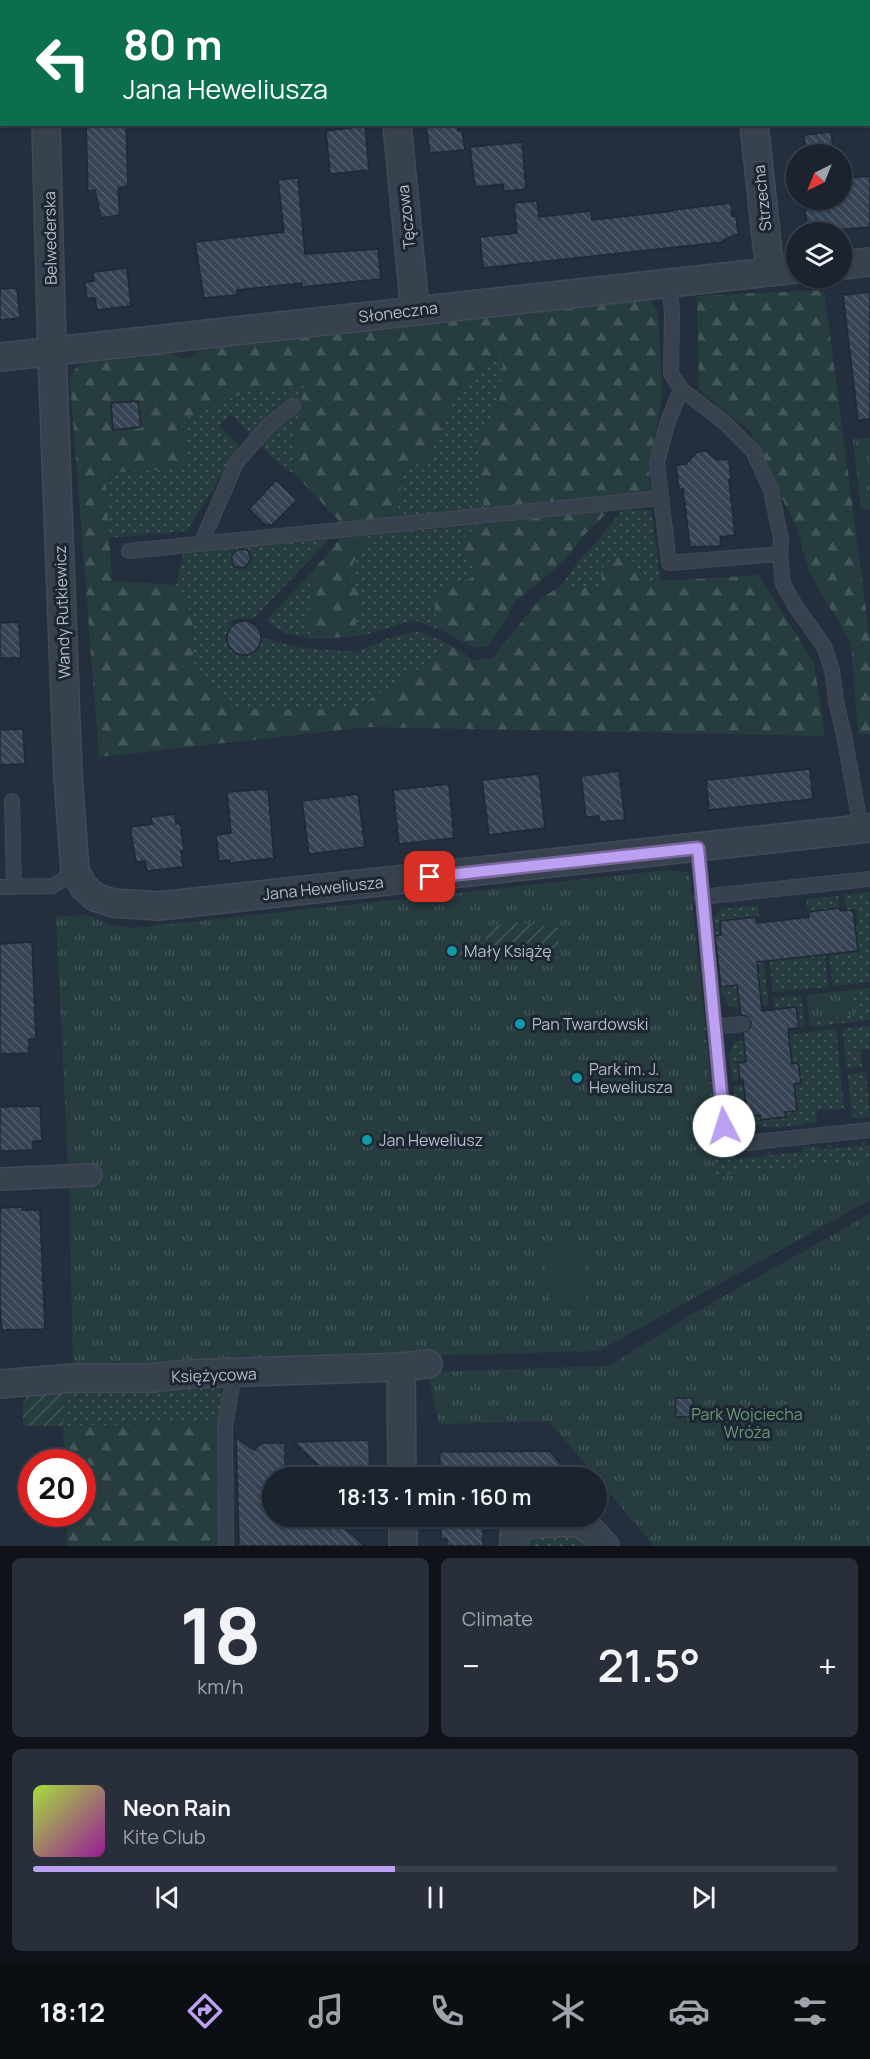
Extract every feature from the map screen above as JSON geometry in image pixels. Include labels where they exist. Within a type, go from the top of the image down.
[{"type":"street","name":"Belwederska","points":[[46,126],[52,352]]},
{"type":"street","name":"Tęczowa","points":[[397,126],[415,310]]},
{"type":"street","name":"Strzecha","points":[[754,126],[783,271]]},
{"type":"street","points":[[852,264],[870,262]]},
{"type":"street","name":"Słoneczna","points":[[0,357],[783,271]]},
{"type":"street","name":"Wandy Rutkiewicz","points":[[52,352],[68,776],[75,871]]},
{"type":"street","name":"Jana Heweliusza","points":[[75,871],[84,887],[95,897],[114,903],[159,906],[865,829]]},
{"type":"street","points":[[0,1179],[91,1175]]},
{"type":"street","name":"Księżycowa","points":[[0,1384],[73,1378],[152,1378],[186,1374],[234,1374],[428,1364]]},
{"type":"street","points":[[401,1367],[402,1467]]},
{"type":"street","points":[[514,1546],[514,1535],[527,1524],[576,1522],[588,1528],[605,1546]]},
{"type":"street","points":[[403,1527],[403,1546]]},
{"type":"lane","points":[[669,283],[672,313],[671,373],[681,389],[724,422],[753,451],[771,490],[781,540],[783,584],[796,607],[824,646],[832,670],[836,701],[865,829]]},
{"type":"lane","points":[[681,389],[667,424],[657,463],[669,563],[780,554]]},
{"type":"lane","points":[[201,544],[236,463],[269,425],[293,406]]},
{"type":"lane","points":[[129,551],[660,498]]},
{"type":"lane","points":[[12,801],[7,887],[53,886],[75,871]]},
{"type":"lane","points":[[698,848],[724,1126],[746,1143],[870,1130]]},
{"type":"lane","points":[[701,897],[870,879]]},
{"type":"lane","points":[[714,1027],[742,1024]]},
{"type":"lane","points":[[226,1546],[225,1426],[234,1374]]},
{"type":"green space","points":[[824,290],[870,640],[870,734],[858,734],[851,643],[809,572],[798,531],[750,431],[699,390],[697,296]]},
{"type":"green space","points":[[651,299],[658,314],[662,383],[661,404],[649,466],[651,492],[484,508],[477,441],[499,403],[503,366],[500,354],[482,365],[464,384],[450,408],[429,457],[403,473],[397,516],[341,523],[293,472],[294,435],[304,386],[246,392],[183,419],[186,468],[105,473],[112,581],[176,585],[192,615],[193,661],[211,688],[237,708],[296,710],[354,708],[403,681],[449,644],[474,660],[492,658],[541,598],[561,586],[602,586],[601,569],[615,556],[629,556],[648,582],[759,575],[814,663],[825,736],[367,727],[99,757],[71,375],[85,362],[165,350],[180,358],[192,357],[205,348]],"holes":[[[138,401],[140,427],[113,429],[111,403]]]},
{"type":"green space","points":[[500,353],[503,366],[499,403],[477,441],[484,508],[397,516],[403,473],[429,457],[450,408],[464,384],[482,365]]},
{"type":"green space","points":[[304,385],[294,435],[293,472],[286,471],[230,414],[219,426],[239,446],[187,531],[109,538],[105,473],[186,468],[183,419],[246,392]]},
{"type":"green space","points":[[870,438],[870,509],[861,510],[853,439]]},
{"type":"green space","points":[[613,507],[587,532],[563,562],[516,601],[501,628],[486,647],[472,647],[439,629],[434,603],[450,583],[472,579],[472,562],[460,541],[479,525]]},
{"type":"green space","points":[[623,510],[651,510],[661,582],[648,582],[640,569],[602,586],[561,586],[575,566]]},
{"type":"green space","points":[[479,525],[460,541],[472,562],[472,579],[434,603],[439,629],[414,620],[361,636],[355,627],[362,600],[348,574],[369,535]]},
{"type":"green space","points":[[369,535],[348,573],[362,600],[355,627],[361,636],[314,639],[308,629],[312,572],[342,536]]},
{"type":"green space","points":[[328,540],[253,619],[239,618],[230,621],[233,625],[228,635],[228,643],[232,649],[238,654],[252,653],[258,648],[262,638],[302,648],[356,652],[386,639],[418,631],[449,644],[403,681],[354,708],[296,710],[237,708],[211,688],[193,661],[192,615],[176,585],[184,551]]},
{"type":"green space","points":[[312,572],[308,629],[314,639],[282,631],[267,620]]},
{"type":"green space","points":[[668,870],[690,874],[716,1175],[870,1160],[870,1200],[599,1351],[73,1366],[69,1188],[56,916],[89,915],[109,925],[133,928]]},
{"type":"green space","points":[[870,892],[870,982],[833,986],[829,954],[855,925],[858,925],[857,910],[847,910],[844,895]]},
{"type":"green space","points":[[839,896],[839,908],[808,912],[806,899]]},
{"type":"green space","points":[[758,905],[759,917],[720,921],[721,935],[715,936],[714,917],[721,909]]},
{"type":"green space","points":[[509,923],[559,928],[558,959],[525,951],[492,958],[482,929]]},
{"type":"green space","points":[[694,923],[719,1156],[735,1155],[736,1159],[767,1156],[767,1152],[770,1151],[770,1155],[802,1152],[802,1147],[820,1146],[820,1150],[827,1149],[827,1145],[831,1144],[832,1149],[862,1145],[862,1141],[865,1140],[866,1145],[870,1145],[870,1160],[716,1175]]},
{"type":"green space","points":[[825,954],[828,987],[773,992],[769,959]]},
{"type":"green space","points":[[763,961],[769,1004],[731,1008],[721,993],[721,987],[742,985],[757,962]]},
{"type":"green space","points":[[870,988],[870,1020],[810,1027],[809,1020],[855,1015],[852,990]]},
{"type":"green space","points":[[852,990],[855,1015],[809,1019],[807,995]]},
{"type":"green space","points":[[801,995],[805,1027],[799,1028],[796,1007],[775,1009],[773,998]]},
{"type":"green space","points":[[870,1026],[870,1049],[860,1050],[862,1067],[847,1069],[842,1029]]},
{"type":"green space","points":[[836,1029],[844,1108],[816,1111],[817,1122],[783,1127],[760,1126],[742,1116],[736,1105],[733,1086],[744,1085],[760,1119],[786,1117],[785,1112],[797,1110],[794,1084],[801,1083],[799,1064],[792,1064],[790,1052],[738,1063],[740,1080],[733,1081],[729,1056],[734,1042]]},
{"type":"green space","points":[[866,1072],[870,1117],[852,1118],[848,1074]]},
{"type":"green space","name":"Park Wojciecha Wróża","points":[[870,1214],[870,1546],[654,1546],[607,1490],[607,1467],[588,1467],[549,1421],[439,1424],[428,1372],[609,1366],[692,1314]]},
{"type":"green space","points":[[583,1243],[586,1308],[549,1309],[546,1245]]},
{"type":"green space","points":[[219,1385],[225,1395],[220,1423],[63,1426],[64,1388]]},
{"type":"green space","points":[[64,1388],[63,1426],[23,1426],[23,1403],[30,1392]]},
{"type":"green space","points":[[220,1423],[222,1546],[67,1546],[66,1527],[96,1527],[96,1449],[64,1449],[63,1426]]},
{"type":"green space","points":[[572,1529],[600,1546],[524,1546],[527,1538]]},
{"type":"building","points":[[86,126],[126,126],[128,186],[118,188],[120,215],[101,218],[95,190],[88,191]]},
{"type":"building","points":[[365,126],[369,170],[330,174],[326,131]]},
{"type":"building","points":[[426,126],[457,126],[458,131],[462,130],[465,150],[430,153]]},
{"type":"building","points":[[831,132],[833,144],[805,144],[804,135]]},
{"type":"building","points":[[522,142],[526,189],[504,191],[503,184],[475,187],[470,147]]},
{"type":"building","points":[[870,176],[870,227],[852,228],[852,222],[807,222],[805,210],[852,210],[852,178]]},
{"type":"building","points":[[298,178],[305,254],[378,249],[381,279],[302,287],[302,283],[237,290],[237,295],[204,298],[195,242],[284,232],[278,180]]},
{"type":"building","points":[[537,201],[539,217],[591,211],[592,220],[731,203],[732,216],[736,216],[738,234],[723,242],[483,268],[480,237],[517,233],[514,203]]},
{"type":"building","points":[[127,268],[131,306],[97,310],[95,298],[87,298],[85,282],[94,281],[93,272]]},
{"type":"building","points":[[17,288],[20,318],[0,320],[0,289]]},
{"type":"building","points":[[870,292],[870,419],[858,420],[843,295]]},
{"type":"building","points":[[138,401],[141,427],[113,430],[111,403]]},
{"type":"building","points":[[706,451],[717,460],[729,459],[735,535],[720,537],[721,546],[690,547],[683,489],[679,490],[676,465],[686,464],[697,452]]},
{"type":"building","points":[[276,480],[297,500],[272,525],[265,525],[249,509]]},
{"type":"building","points":[[239,549],[248,550],[251,559],[245,568],[235,567],[232,563],[232,554]]},
{"type":"building","points":[[244,621],[256,626],[261,638],[256,650],[244,655],[232,650],[227,638],[232,626]]},
{"type":"building","points":[[19,622],[21,658],[0,658],[0,623]]},
{"type":"building","points":[[23,729],[25,764],[0,765],[0,730]]},
{"type":"building","points":[[810,769],[813,799],[709,810],[706,780]]},
{"type":"building","points":[[619,771],[625,820],[599,822],[599,816],[586,817],[581,776]]},
{"type":"building","points":[[539,774],[545,828],[489,835],[482,780]]},
{"type":"building","points":[[449,784],[454,838],[399,844],[393,790]]},
{"type":"building","points":[[268,789],[274,858],[230,863],[230,860],[219,861],[216,835],[231,833],[227,792]]},
{"type":"building","points":[[358,794],[365,847],[309,854],[302,801]]},
{"type":"building","points":[[175,814],[176,824],[180,823],[184,851],[181,851],[183,867],[147,871],[145,861],[136,862],[130,827],[152,824],[151,817]]},
{"type":"building","points":[[839,908],[840,911],[853,910],[858,951],[757,962],[762,1011],[796,1007],[799,1028],[788,1029],[792,1064],[798,1063],[801,1083],[794,1084],[797,1111],[785,1112],[786,1117],[760,1120],[760,1115],[747,1116],[743,1080],[740,1080],[738,1063],[746,1062],[743,1033],[750,1028],[751,1022],[746,1016],[741,1015],[737,985],[721,987],[715,936],[721,935],[720,921],[756,917],[757,923],[776,921],[809,917],[808,912]]},
{"type":"building","points":[[32,942],[36,1039],[29,1039],[29,1053],[0,1054],[0,944]]},
{"type":"building","points":[[40,1106],[42,1141],[33,1141],[33,1150],[0,1151],[0,1107]]},
{"type":"building","points":[[22,1207],[22,1210],[40,1210],[45,1329],[2,1330],[0,1208]]},
{"type":"building","points":[[675,1398],[693,1398],[693,1417],[676,1417]]},
{"type":"building","points":[[236,1437],[254,1450],[262,1443],[285,1443],[285,1467],[262,1467],[262,1527],[343,1527],[365,1546],[239,1546]]},
{"type":"building","points":[[369,1440],[370,1467],[320,1467],[294,1442]]},
{"type":"building","points":[[550,1451],[563,1467],[440,1467],[440,1452]]},
{"type":"building","points":[[441,1527],[483,1527],[483,1546],[447,1546],[447,1539],[441,1539]]},
{"type":"place","name":"Mały Książę","points":[[452,951]]},
{"type":"place","name":"Pan Twardowski","points":[[520,1024]]},
{"type":"place","name":"Park im. J. Heweliusza","points":[[577,1078]]},
{"type":"place","name":"Jan Heweliusz","points":[[367,1140]]},
{"type":"route","points":[[430,877],[698,848],[724,1126]]}]
